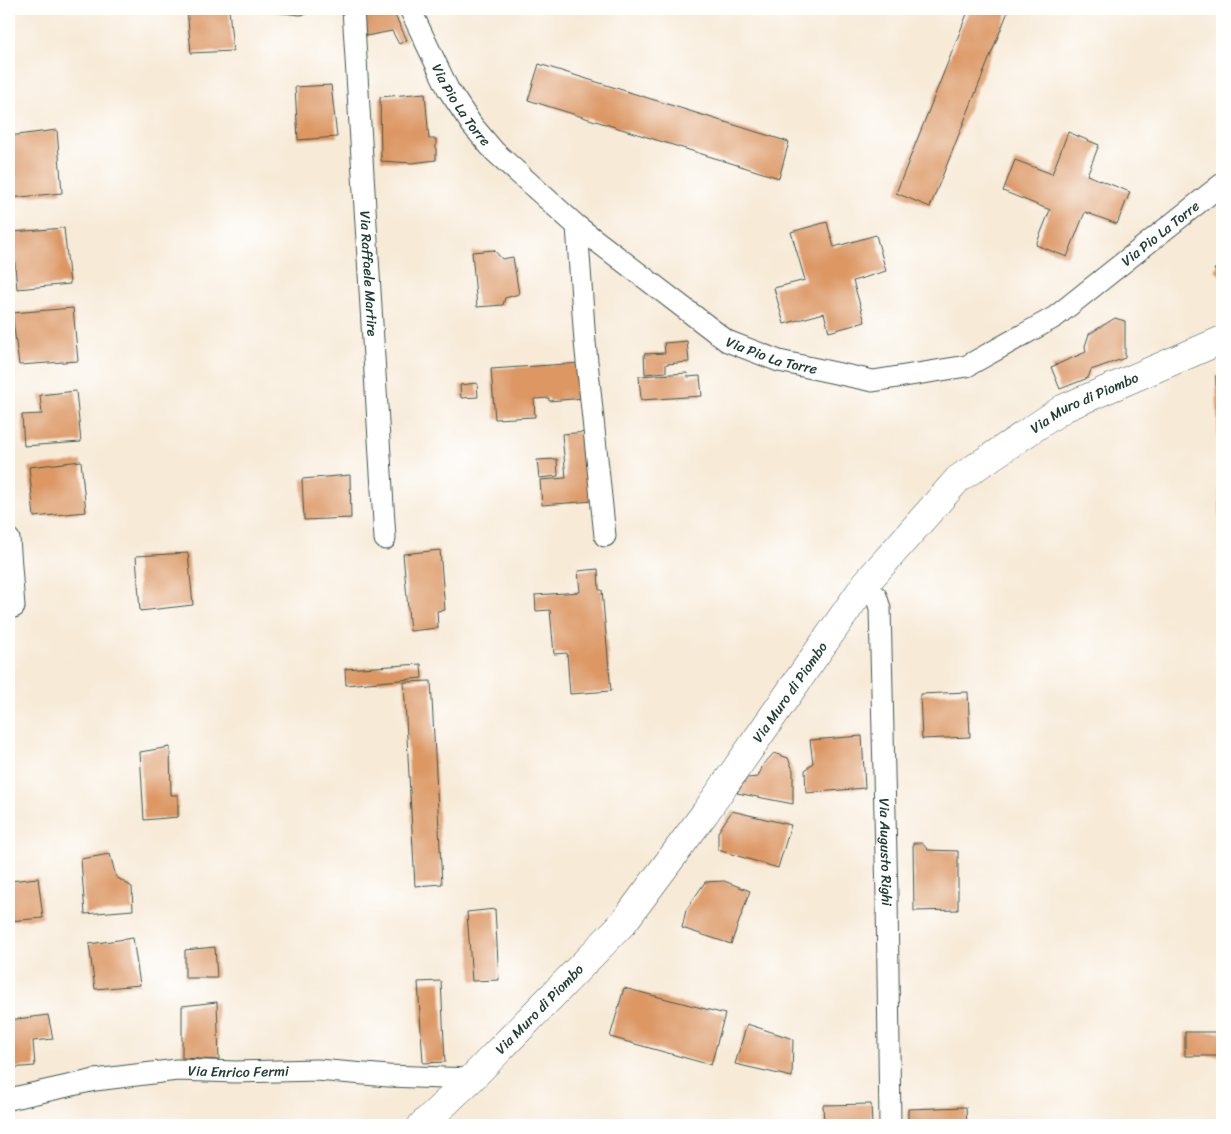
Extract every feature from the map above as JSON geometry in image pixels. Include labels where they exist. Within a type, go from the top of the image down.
[{"type":"street","name":"Via Raffaele Martire","points":[[353,9],[385,540]]},
{"type":"street","name":"Via Pio La Torre","points":[[410,9],[448,89],[472,125],[494,152],[576,226],[728,341],[779,361],[872,381],[967,366],[1056,317],[1222,184]]},
{"type":"street","points":[[576,226],[604,536]]},
{"type":"street","name":"Via Muro di Piombo","points":[[422,1125],[471,1079],[623,923],[705,813],[862,590],[958,479],[1064,408],[1222,340]]},
{"type":"street","points":[[9,539],[14,607]]},
{"type":"street","name":"Via Augusto Righi","points":[[862,590],[876,596],[880,608],[887,887],[890,1125]]},
{"type":"street","name":"Via Enrico Fermi","points":[[9,1099],[95,1080],[177,1070],[236,1072],[317,1070],[388,1076],[471,1079]]},
{"type":"building","points":[[187,9],[229,9],[233,51],[191,53]]},
{"type":"building","points":[[266,9],[308,9],[306,14],[300,15],[267,11]]},
{"type":"building","points":[[309,9],[329,9],[324,14]]},
{"type":"building","points":[[363,9],[392,9],[407,40],[399,44],[392,31],[366,36]]},
{"type":"building","points":[[969,9],[1009,9],[930,207],[896,193]]},
{"type":"building","points":[[539,64],[789,142],[779,178],[528,100]]},
{"type":"building","points":[[331,85],[337,137],[298,140],[295,87]]},
{"type":"building","points":[[425,93],[429,139],[436,139],[436,160],[412,163],[381,161],[380,97]]},
{"type":"building","points":[[57,130],[62,193],[10,198],[9,136]]},
{"type":"building","points":[[1068,132],[1099,145],[1087,175],[1130,192],[1117,224],[1085,212],[1067,257],[1036,245],[1050,210],[1003,191],[1015,160],[1052,174]]},
{"type":"building","points":[[827,222],[834,247],[876,235],[886,271],[853,281],[865,322],[829,332],[824,313],[784,324],[774,288],[805,280],[791,232]]},
{"type":"building","points":[[64,228],[70,284],[17,289],[12,232]]},
{"type":"building","points":[[494,250],[502,259],[513,257],[519,294],[505,298],[503,305],[477,307],[472,252]]},
{"type":"building","points":[[1222,259],[1222,277],[1214,270]]},
{"type":"building","points":[[73,308],[78,361],[19,365],[12,313]]},
{"type":"building","points":[[1115,318],[1125,321],[1125,358],[1091,370],[1088,378],[1060,389],[1051,367],[1086,352],[1085,346],[1089,334]]},
{"type":"building","points":[[687,341],[689,362],[666,364],[666,372],[645,374],[644,354],[665,353],[664,343]]},
{"type":"building","points":[[582,363],[585,398],[549,401],[549,398],[534,399],[535,417],[495,419],[491,369]]},
{"type":"building","points":[[687,373],[688,377],[700,376],[702,396],[641,400],[639,376]]},
{"type":"building","points":[[1222,374],[1222,530],[1220,530],[1216,376]]},
{"type":"building","points":[[477,383],[478,397],[461,398],[460,385]]},
{"type":"building","points":[[76,391],[81,442],[24,446],[22,415],[42,414],[40,395]]},
{"type":"building","points":[[588,432],[593,501],[542,505],[540,480],[566,478],[562,434]]},
{"type":"building","points":[[557,459],[558,476],[539,478],[537,460]]},
{"type":"building","points":[[81,461],[86,512],[34,517],[29,467]]},
{"type":"building","points":[[350,475],[351,518],[304,520],[302,479]]},
{"type":"building","points":[[440,550],[445,610],[437,611],[438,628],[410,631],[403,554]]},
{"type":"building","points":[[188,553],[193,605],[140,611],[136,556]]},
{"type":"building","points":[[598,569],[599,590],[602,590],[611,691],[570,694],[567,653],[554,654],[550,610],[536,611],[535,595],[580,592],[578,571]]},
{"type":"building","points":[[421,664],[422,678],[346,685],[345,669]]},
{"type":"building","points":[[431,681],[442,884],[415,886],[404,682]]},
{"type":"building","points":[[968,692],[970,737],[922,739],[920,694]]},
{"type":"building","points":[[862,736],[865,788],[806,793],[805,770],[813,763],[810,740]]},
{"type":"building","points":[[170,747],[171,795],[178,795],[178,817],[144,820],[140,752]]},
{"type":"building","points":[[774,753],[788,758],[793,770],[793,804],[737,793],[747,778],[758,777],[763,765]]},
{"type":"building","points":[[732,811],[791,825],[778,868],[718,850],[718,832]]},
{"type":"building","points":[[913,843],[922,843],[928,850],[958,851],[958,910],[914,911]]},
{"type":"building","points":[[110,854],[116,877],[132,887],[133,910],[85,914],[81,859]]},
{"type":"building","points":[[38,878],[43,918],[9,921],[9,881]]},
{"type":"building","points":[[724,881],[750,891],[731,944],[682,928],[686,910],[705,882]]},
{"type":"building","points":[[495,909],[499,980],[472,981],[467,912]]},
{"type":"building","points":[[133,938],[140,985],[95,989],[89,944]]},
{"type":"building","points":[[215,947],[217,978],[185,978],[185,950]]},
{"type":"building","points":[[441,981],[445,1062],[423,1063],[418,982]]},
{"type":"building","points":[[624,988],[725,1014],[711,1065],[610,1037]]},
{"type":"building","points":[[217,1002],[219,1060],[182,1058],[182,1006]]},
{"type":"building","points":[[48,1015],[53,1039],[33,1041],[35,1066],[9,1068],[9,1020]]},
{"type":"building","points":[[747,1024],[793,1039],[792,1077],[735,1064]]},
{"type":"building","points":[[1185,1032],[1222,1032],[1222,1056],[1185,1056]]},
{"type":"building","points":[[871,1104],[872,1125],[824,1125],[823,1105]]},
{"type":"building","points":[[966,1107],[967,1125],[908,1125],[908,1109]]}]
